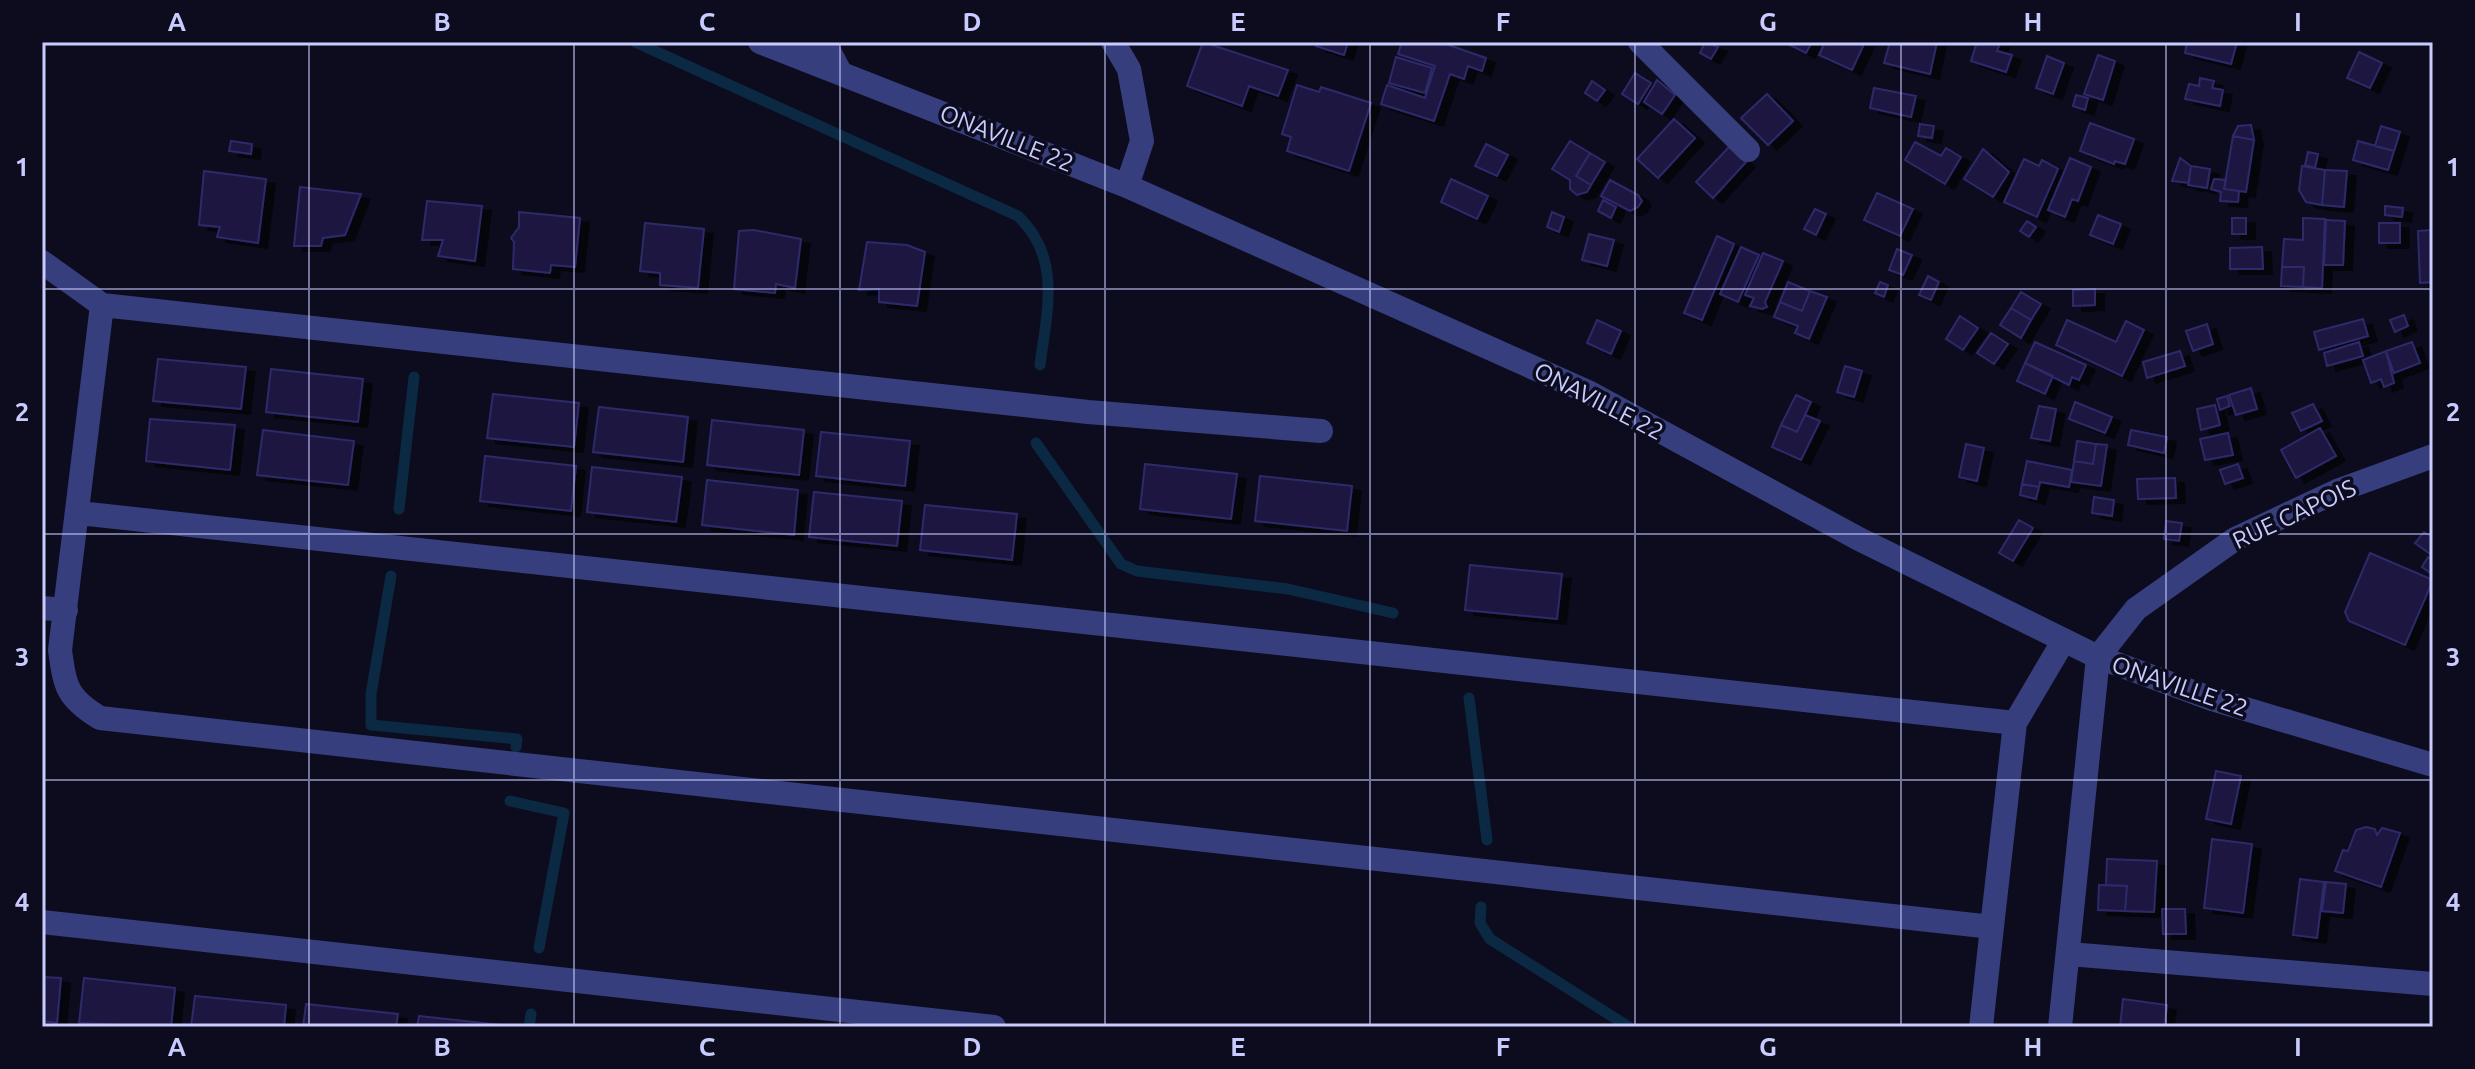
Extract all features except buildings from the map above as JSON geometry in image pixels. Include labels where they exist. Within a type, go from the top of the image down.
[{"type":"street","name":"ONAVILLE 22","points":[[760,42],[1127,186],[1590,393],[1859,539],[2098,657],[2212,699],[2433,765]]},
{"type":"street","points":[[811,42],[829,51],[841,72]]},
{"type":"street","points":[[1113,42],[1129,69],[1142,141],[1127,186]]},
{"type":"street","points":[[1640,42],[1748,150]]},
{"type":"street","points":[[42,262],[102,305],[1072,410],[1321,431]]},
{"type":"street","points":[[102,305],[79,513],[54,609],[64,682],[76,704],[100,718],[1992,927]]},
{"type":"street","name":"RUE CAPOIS","points":[[2098,657],[2136,609],[2235,539],[2337,491],[2433,456]]},
{"type":"street","points":[[79,513],[2015,723]]},
{"type":"street","points":[[1981,1027],[2015,723],[2064,640]]},
{"type":"street","points":[[2060,1027],[2098,657]]},
{"type":"street","points":[[42,922],[994,1027]]},
{"type":"street","points":[[2069,954],[2433,984]]},
{"type":"waterway","points":[[635,42],[1018,216],[1032,232],[1046,267],[1048,305],[1040,365]]},
{"type":"waterway","points":[[399,509],[414,377]]},
{"type":"waterway","points":[[1036,443],[1121,564],[1137,571],[1288,589],[1393,613]]},
{"type":"waterway","points":[[391,576],[371,694],[371,725],[517,739],[516,747]]},
{"type":"waterway","points":[[1469,698],[1487,840]]},
{"type":"waterway","points":[[510,801],[564,813],[539,948]]},
{"type":"waterway","points":[[1481,907],[1480,923],[1490,939],[1629,1027]]},
{"type":"waterway","points":[[529,1027],[531,1014]]}]
